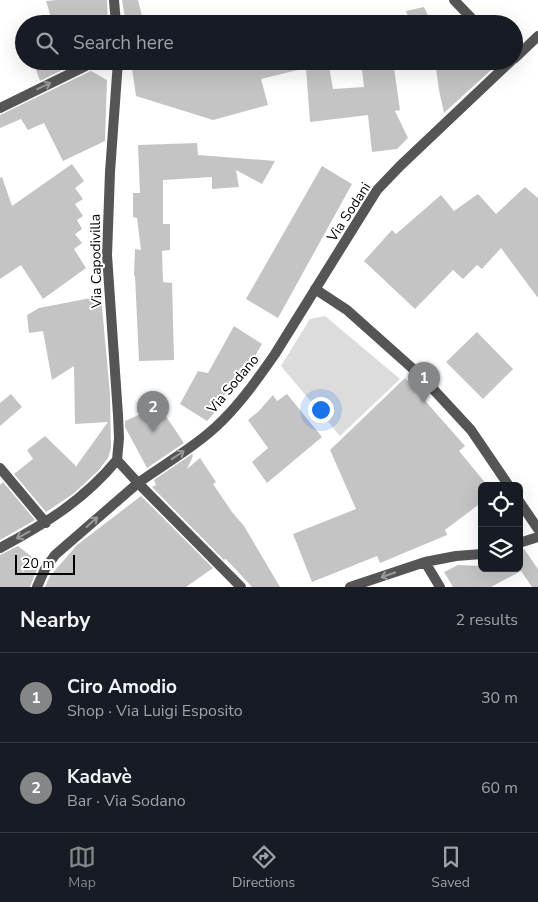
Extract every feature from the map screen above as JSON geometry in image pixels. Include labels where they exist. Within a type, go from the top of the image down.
[{"type":"street","points":[[114,0],[115,15]]},
{"type":"street","points":[[454,0],[468,15]]},
{"type":"street","points":[[523,50],[538,36]]},
{"type":"street","points":[[0,108],[78,70]]},
{"type":"street","name":"Via Capodivilla","points":[[117,70],[110,172],[107,255],[118,415],[119,438],[117,460]]},
{"type":"street","name":"Via Sodani","points":[[275,354],[377,190],[501,70]]},
{"type":"street","points":[[316,289],[347,310],[420,376],[471,430],[506,482]]},
{"type":"street","name":"Via Sodano","points":[[37,587],[45,569],[55,554],[138,483],[192,446],[221,422],[253,386],[275,354]]},
{"type":"street","points":[[0,548],[46,523],[90,490],[117,460],[241,587]]},
{"type":"street","points":[[0,468],[46,523]]},
{"type":"street","points":[[523,508],[538,530]]},
{"type":"street","points":[[523,542],[538,537]]},
{"type":"street","points":[[350,587],[425,562],[478,554]]},
{"type":"street","points":[[425,562],[440,587]]},
{"type":"shaded area","points":[[325,316],[400,379],[340,436],[281,366],[310,319]]},
{"type":"building","points":[[107,0],[108,15],[50,15],[46,1]]},
{"type":"building","points":[[122,0],[138,0],[142,15],[124,15]]},
{"type":"building","points":[[424,7],[428,15],[408,15],[406,11]]},
{"type":"building","points":[[36,70],[62,70],[40,81]]},
{"type":"building","points":[[132,70],[298,70],[261,79],[268,105],[213,120],[136,96]]},
{"type":"building","points":[[306,70],[330,70],[333,89],[364,87],[362,70],[394,70],[400,110],[395,111],[408,138],[397,149],[372,152],[368,115],[310,122]]},
{"type":"building","points":[[436,70],[491,70],[444,113]]},
{"type":"building","points":[[91,71],[107,80],[105,141],[63,161],[44,123],[28,130],[21,119],[0,128],[0,115]]},
{"type":"building","points":[[197,143],[198,155],[275,161],[262,184],[236,170],[239,187],[212,189],[212,177],[163,180],[163,224],[170,224],[170,250],[162,251],[163,282],[172,283],[174,360],[139,361],[134,276],[135,249],[141,250],[137,218],[133,217],[133,193],[140,193],[138,145]]},
{"type":"building","points":[[72,164],[84,181],[75,188],[83,199],[75,204],[83,216],[77,220],[82,229],[75,234],[82,243],[74,249],[86,268],[43,299],[21,265],[0,279],[0,178],[2,177],[12,206]]},
{"type":"building","points":[[322,166],[352,184],[278,318],[246,299]]},
{"type":"building","points":[[525,187],[538,198],[538,298],[501,248],[482,269],[477,265],[463,279],[453,270],[415,309],[364,261],[392,230],[396,234],[441,195],[454,211],[478,194],[496,214]]},
{"type":"building","points":[[101,296],[110,394],[111,448],[108,458],[98,471],[73,494],[46,512],[14,474],[33,459],[27,450],[45,436],[77,467],[108,422],[75,424],[74,366],[52,380],[43,331],[29,333],[27,315],[39,308]]},
{"type":"building","points":[[234,326],[262,344],[241,380],[234,377],[216,411],[207,421],[180,404],[198,371],[208,373]]},
{"type":"building","points":[[477,332],[513,369],[483,399],[446,362]]},
{"type":"building","points":[[405,378],[465,446],[459,451],[485,482],[478,482],[478,505],[445,530],[447,535],[380,563],[377,556],[312,582],[293,534],[356,509],[330,450]]},
{"type":"building","points":[[11,394],[22,407],[0,426],[0,403]]},
{"type":"building","points":[[287,394],[322,437],[267,483],[252,462],[268,448],[248,420],[273,395],[277,401]]},
{"type":"building","points":[[159,406],[184,443],[147,468],[125,427],[125,421]]},
{"type":"building","points":[[192,454],[193,456],[187,469],[200,458],[216,482],[213,484],[244,526],[280,587],[252,587],[152,487],[156,485],[154,480]]},
{"type":"building","points":[[3,482],[35,520],[0,540],[0,485]]},
{"type":"building","points":[[141,496],[213,568],[186,587],[45,587],[50,576],[77,545]]},
{"type":"building","points":[[18,546],[36,560],[37,569],[30,587],[0,587],[0,555]]},
{"type":"building","points":[[523,549],[538,569],[538,587],[532,587],[522,572]]},
{"type":"building","points":[[458,565],[478,566],[478,572],[519,572],[491,587],[453,587],[444,572]]},
{"type":"place","name":"Ciro Amodio","points":[[424,403]]},
{"type":"place","name":"Kadavè","points":[[153,432]]}]
